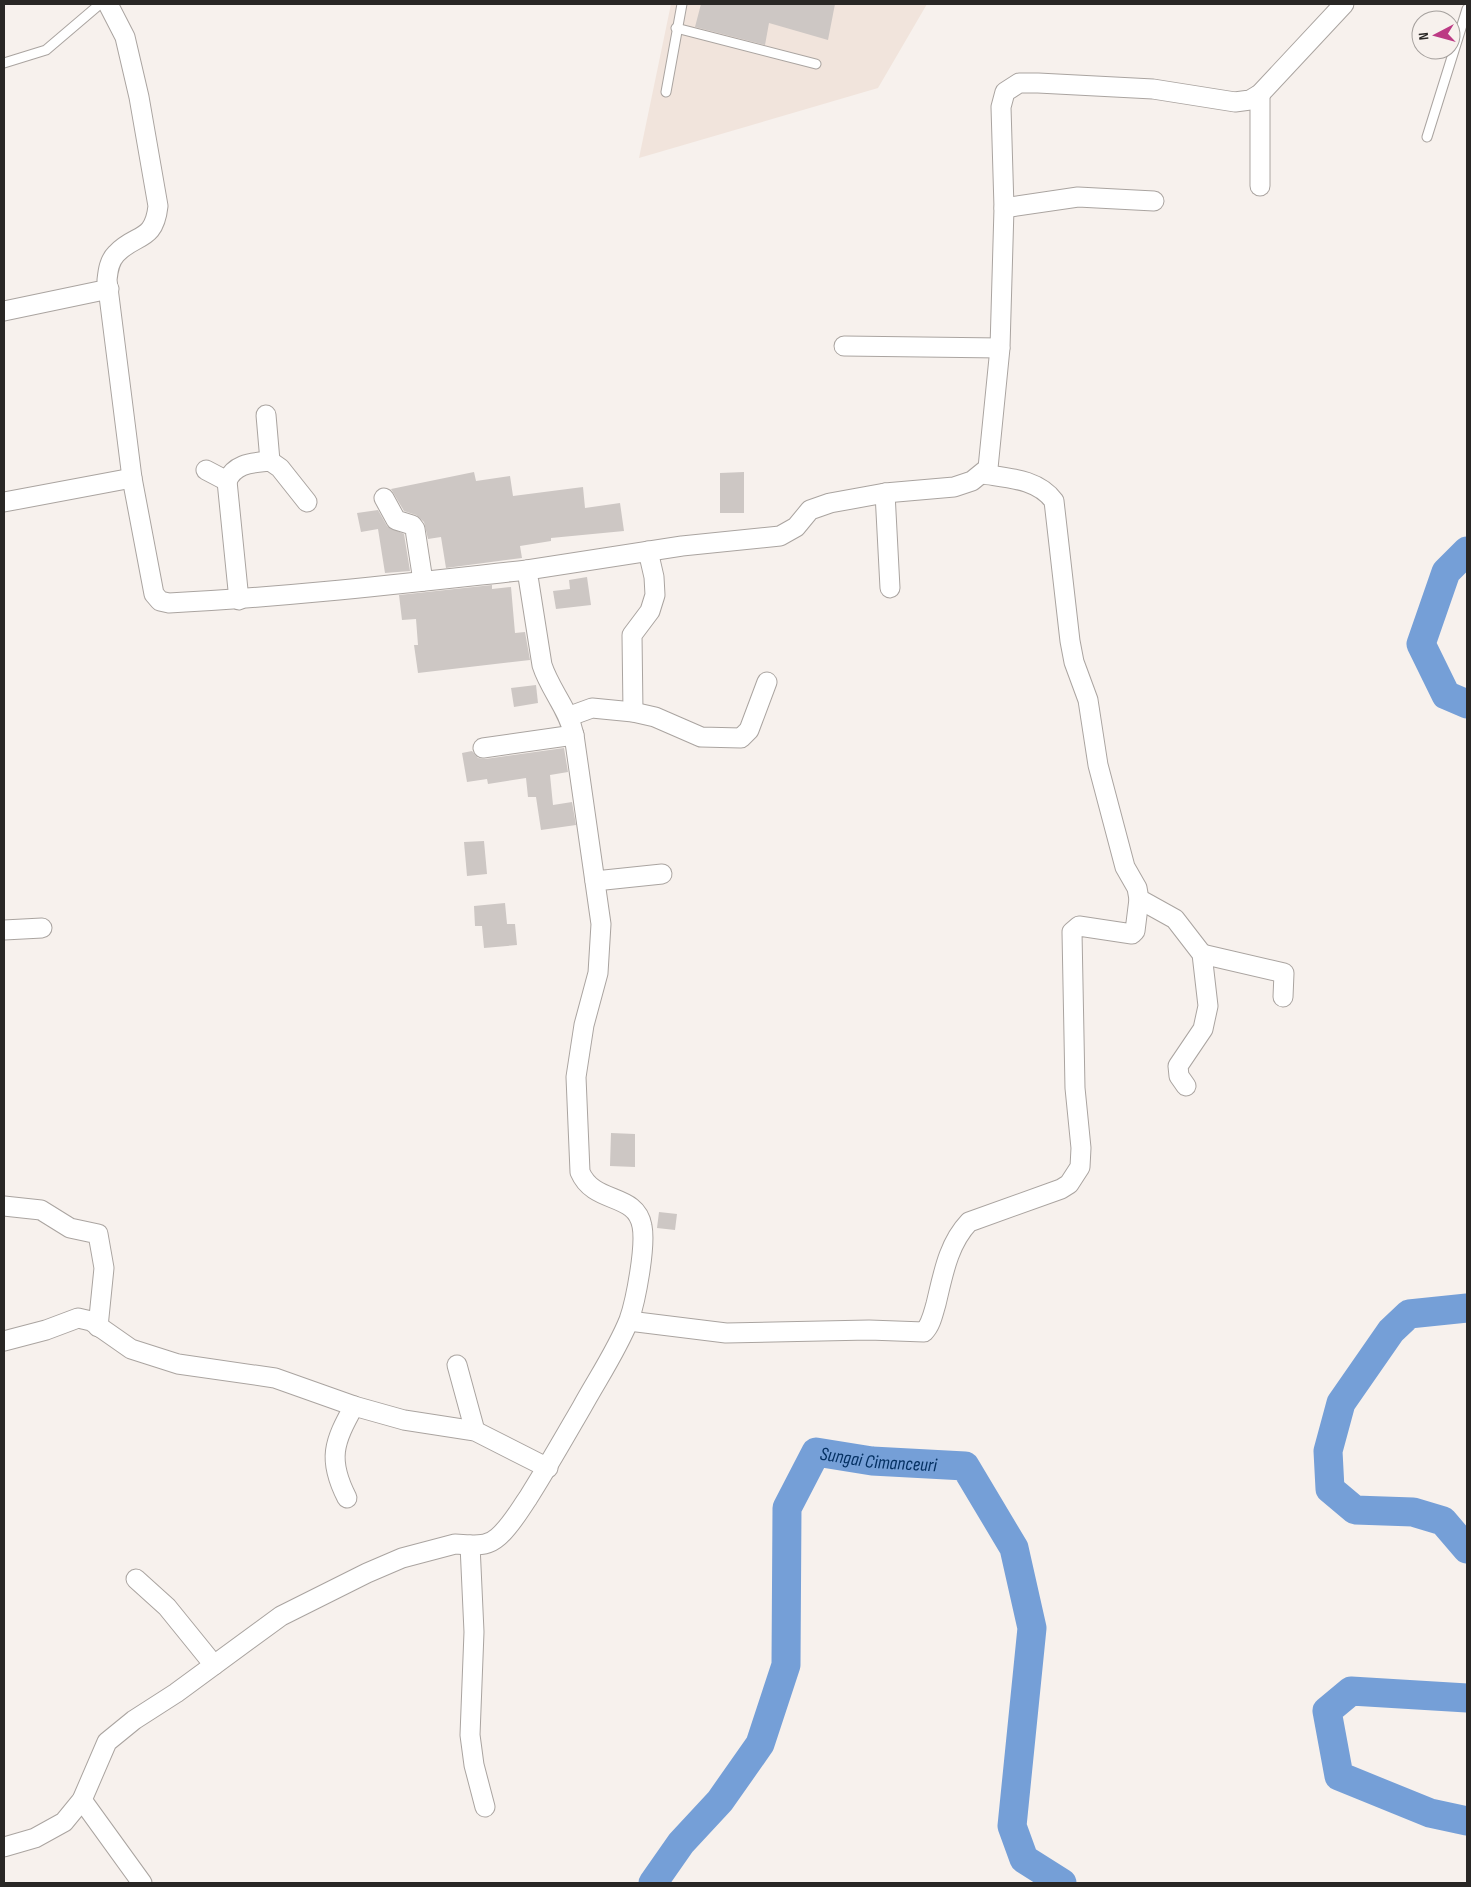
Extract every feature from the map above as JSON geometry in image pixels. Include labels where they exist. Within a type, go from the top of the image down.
[{"type":"street","points":[[108,4],[125,37],[139,97],[158,206],[156,221],[151,230],[116,253],[109,266],[108,289],[132,478],[154,594],[160,601],[169,604],[334,592],[526,570],[648,552],[780,536],[796,527],[810,510],[830,503],[885,493],[954,488],[972,481],[983,474],[988,468],[1000,348],[1004,208],[1001,107],[1005,92],[1019,83],[1153,89],[1235,102],[1250,100],[1260,94],[1344,4]]},
{"type":"street","points":[[1260,94],[1260,186]]},
{"type":"street","points":[[1004,208],[1078,197],[1154,201]]},
{"type":"street","points":[[4,311],[108,289]]},
{"type":"street","points":[[844,346],[1000,348]]},
{"type":"street","points":[[266,415],[270,460],[280,468],[307,502]]},
{"type":"street","points":[[239,600],[227,481],[231,472],[239,466],[270,460]]},
{"type":"street","points":[[206,470],[227,481]]},
{"type":"street","points":[[628,1321],[726,1333],[870,1330],[924,1332],[931,1321],[950,1252],[958,1233],[969,1222],[1061,1189],[1069,1184],[1080,1167],[1081,1148],[1075,1088],[1072,932],[1079,926],[1132,934],[1135,931],[1139,899],[1137,888],[1125,867],[1098,766],[1088,700],[1074,662],[1054,501],[1047,492],[1033,485],[983,474]]},
{"type":"street","points":[[4,502],[132,478]]},
{"type":"street","points":[[885,493],[890,588]]},
{"type":"street","points":[[384,498],[396,520],[412,525],[416,529],[424,581]]},
{"type":"street","points":[[633,712],[632,635],[650,611],[656,596],[648,552]]},
{"type":"street","points":[[4,1847],[35,1838],[64,1822],[82,1800],[106,1742],[281,1616],[367,1573],[425,1551],[455,1544],[484,1545],[499,1536],[548,1468],[628,1321],[640,1265],[642,1229],[640,1217],[620,1200],[599,1194],[584,1183],[580,1172],[577,1143],[576,1077],[584,1025],[600,955],[602,924],[570,716],[547,679],[542,665],[526,570]]},
{"type":"street","points":[[570,716],[592,708],[633,712],[655,717],[701,737],[740,738],[749,730],[768,682]]},
{"type":"street","points":[[483,748],[574,735]]},
{"type":"street","points":[[595,880],[662,874]]},
{"type":"street","points":[[1139,899],[1175,919],[1202,954],[1208,1006],[1203,1029],[1178,1066],[1179,1076],[1186,1086]]},
{"type":"street","points":[[4,930],[42,928]]},
{"type":"street","points":[[1202,954],[1284,973],[1283,997]]},
{"type":"street","points":[[4,1206],[41,1210],[70,1228],[98,1234],[104,1268],[98,1327]]},
{"type":"street","points":[[4,1340],[46,1330],[78,1318],[91,1321],[131,1349],[178,1364],[275,1378],[354,1406],[404,1420],[475,1431],[548,1468]]},
{"type":"street","points":[[457,1365],[475,1431]]},
{"type":"street","points":[[347,1498],[334,1464],[334,1449],[338,1435],[354,1406]]},
{"type":"street","points":[[470,1545],[474,1632],[470,1734],[474,1765],[485,1807]]},
{"type":"street","points":[[136,1579],[167,1607],[214,1665]]},
{"type":"street","points":[[82,1800],[142,1883]]},
{"type":"lane","points":[[4,63],[46,50],[100,4]]},
{"type":"lane","points":[[666,92],[676,28],[682,4]]},
{"type":"lane","points":[[1427,137],[1467,9]]},
{"type":"lane","points":[[676,28],[816,64]]},
{"type":"shaded area","points":[[671,4],[927,4],[878,88],[639,158]]},
{"type":"building","points":[[701,4],[835,4],[828,40],[769,23],[765,45],[695,27]]},
{"type":"building","points":[[474,472],[476,481],[510,476],[513,496],[583,487],[585,508],[620,503],[624,531],[551,538],[551,541],[520,546],[522,558],[446,568],[441,537],[428,539],[424,522],[416,515],[404,511],[391,489]]},
{"type":"building","points":[[744,472],[744,513],[720,513],[720,473]]},
{"type":"building","points":[[378,510],[387,526],[404,534],[410,571],[385,573],[378,529],[361,532],[357,513]]},
{"type":"building","points":[[587,577],[591,605],[556,609],[553,591],[570,589],[569,580]]},
{"type":"building","points":[[492,585],[492,589],[511,587],[515,633],[525,632],[530,660],[418,673],[414,645],[418,645],[416,619],[402,620],[399,595]]},
{"type":"building","points":[[536,685],[538,703],[514,707],[511,688]]},
{"type":"building","points":[[564,748],[568,772],[550,775],[553,805],[572,802],[576,825],[541,830],[536,797],[528,797],[526,778],[488,784],[487,779],[467,782],[462,753],[472,751],[478,758],[485,759]]},
{"type":"building","points":[[484,841],[487,874],[467,876],[464,842]]},
{"type":"building","points":[[505,903],[507,924],[515,924],[517,945],[484,948],[482,926],[475,926],[474,906]]},
{"type":"building","points":[[611,1133],[635,1134],[635,1167],[610,1166]]},
{"type":"building","points":[[659,1212],[677,1214],[675,1230],[657,1228]]},
{"type":"waterway","name":"Sungai Cimanceuri","points":[[1467,551],[1446,572],[1421,644],[1446,695],[1467,704]]},
{"type":"waterway","name":"Sungai Cimanceuri","points":[[1467,1308],[1409,1314],[1391,1331],[1341,1403],[1328,1451],[1330,1489],[1355,1510],[1413,1512],[1443,1521],[1467,1549]]},
{"type":"waterway","name":"Sungai Cimanceuri","points":[[653,1883],[681,1843],[720,1801],[760,1744],[786,1665],[787,1508],[816,1452],[872,1461],[965,1466],[1014,1548],[1032,1628],[1012,1826],[1024,1859],[1062,1883]]},
{"type":"waterway","name":"Sungai Cimanceuri","points":[[1467,1698],[1351,1691],[1327,1711],[1339,1776],[1430,1813],[1467,1821]]}]
